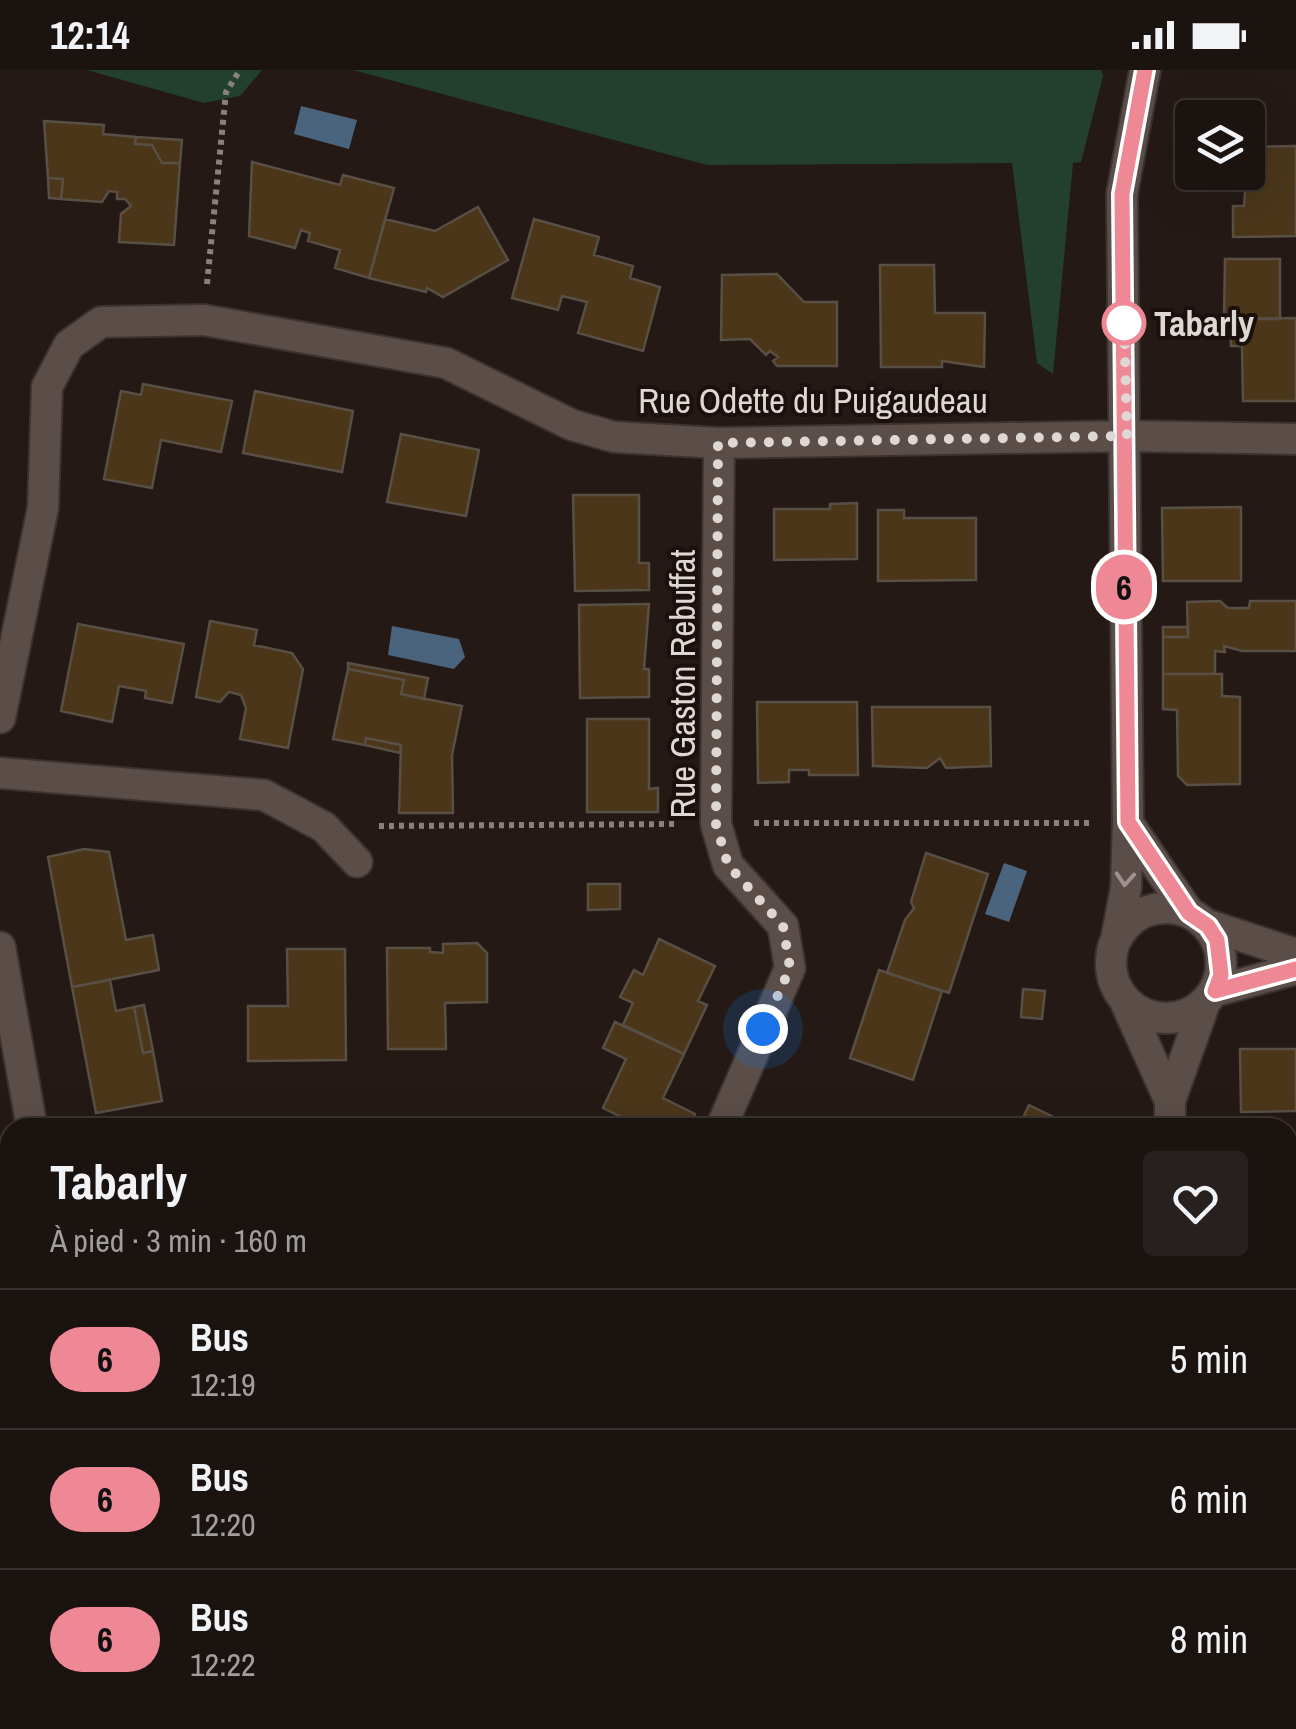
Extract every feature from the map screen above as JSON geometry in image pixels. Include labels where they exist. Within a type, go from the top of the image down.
[{"type":"street","points":[[1144,70],[1122,194],[1128,822],[1126,888],[1110,969],[1170,1114]]},
{"type":"street","name":"Rue Odette du Puigaudeau","points":[[0,718],[44,508],[47,387],[69,345],[101,322],[204,320],[446,363],[572,424],[614,437],[718,443],[1127,436],[1296,439]]},
{"type":"street","name":"Rue Gaston Rebuffat","points":[[718,443],[716,824],[728,865],[783,926],[790,968],[725,1118]]},
{"type":"street","points":[[0,774],[264,795],[324,827],[357,862]]},
{"type":"street","points":[[1128,822],[1217,940],[1221,975],[1170,1114]]},
{"type":"street","points":[[1117,935],[1143,912],[1178,908],[1296,954]]},
{"type":"street","points":[[0,947],[30,1118]]},
{"type":"street","points":[[1125,1000],[1158,1019],[1189,1014],[1210,998],[1296,969]]},
{"type":"path","points":[[204,320],[226,92],[240,70]]},
{"type":"green space","points":[[87,70],[262,70],[240,96],[204,103]]},
{"type":"green space","points":[[353,70],[1101,70],[1103,76],[1081,162],[1073,163],[1053,374],[1037,363],[1012,163],[707,165]]},
{"type":"water","points":[[301,106],[357,120],[349,149],[294,134]]},
{"type":"water","points":[[392,626],[459,639],[465,657],[454,669],[388,655]]},
{"type":"water","points":[[1004,863],[1027,871],[1009,922],[985,914]]},
{"type":"building","points":[[44,121],[104,125],[103,134],[136,137],[135,144],[152,145],[162,163],[180,163],[174,245],[119,242],[121,214],[131,206],[125,199],[117,199],[117,192],[109,191],[102,202],[61,199],[63,179],[48,178]]},
{"type":"building","points":[[136,137],[182,140],[180,163],[162,163],[152,145],[135,144]]},
{"type":"building","points":[[1296,146],[1296,236],[1233,237],[1233,206],[1244,206],[1245,190],[1265,190],[1265,147]]},
{"type":"building","points":[[252,162],[340,185],[343,175],[394,188],[369,278],[335,268],[340,250],[308,241],[310,233],[301,230],[295,248],[249,236]]},
{"type":"building","points":[[48,178],[63,179],[61,199],[49,198]]},
{"type":"building","points":[[478,207],[508,260],[443,297],[427,288],[426,292],[369,278],[385,219],[435,231]]},
{"type":"building","points":[[534,219],[599,237],[594,255],[633,266],[630,278],[660,287],[643,351],[578,333],[587,302],[562,296],[558,310],[512,298]]},
{"type":"building","points":[[1225,259],[1280,259],[1280,319],[1224,319]]},
{"type":"building","points":[[880,265],[934,265],[935,313],[985,313],[984,367],[942,361],[942,367],[881,367]]},
{"type":"building","points":[[777,274],[804,302],[837,302],[837,366],[777,366],[773,361],[778,357],[770,351],[766,355],[750,339],[721,340],[722,275]]},
{"type":"building","points":[[1296,318],[1296,401],[1243,401],[1242,346],[1231,346],[1230,319]]},
{"type":"building","points":[[143,384],[232,401],[221,452],[161,440],[152,488],[104,479],[121,391],[141,395]]},
{"type":"building","points":[[255,391],[353,411],[342,472],[243,453]]},
{"type":"building","points":[[401,434],[479,450],[466,516],[387,502]]},
{"type":"building","points":[[573,495],[639,495],[639,563],[649,563],[649,590],[575,591]]},
{"type":"building","points":[[857,503],[857,559],[774,560],[774,509],[830,509],[830,504]]},
{"type":"building","points":[[1241,507],[1241,581],[1163,581],[1162,508]]},
{"type":"building","points":[[878,510],[904,510],[904,518],[976,518],[976,580],[878,581]]},
{"type":"building","points":[[1220,601],[1228,608],[1249,608],[1250,601],[1296,601],[1296,651],[1242,651],[1224,646],[1225,652],[1215,651],[1215,674],[1163,674],[1163,637],[1188,637],[1187,602]]},
{"type":"building","points":[[649,604],[644,669],[649,669],[649,697],[580,698],[579,605]]},
{"type":"building","points":[[210,621],[257,630],[254,645],[292,653],[303,669],[288,748],[240,739],[246,708],[241,695],[229,692],[220,702],[196,697]]},
{"type":"building","points":[[78,624],[184,644],[172,703],[145,698],[146,691],[119,686],[112,722],[61,711]]},
{"type":"building","points":[[1163,627],[1188,627],[1188,637],[1163,637]]},
{"type":"building","points":[[348,663],[428,678],[424,699],[401,694],[404,680],[348,669]]},
{"type":"building","points":[[348,669],[404,680],[401,694],[462,706],[452,755],[453,813],[399,813],[401,745],[366,738],[365,745],[333,739]]},
{"type":"building","points":[[1163,674],[1222,674],[1222,696],[1240,697],[1240,784],[1187,785],[1178,776],[1177,710],[1163,709]]},
{"type":"building","points":[[757,702],[857,702],[858,775],[809,775],[809,770],[789,770],[789,782],[758,783]]},
{"type":"building","points":[[872,707],[990,707],[991,766],[946,768],[940,758],[927,768],[873,766]]},
{"type":"building","points":[[587,719],[649,719],[649,789],[658,788],[658,812],[587,812]]},
{"type":"building","points":[[366,738],[401,745],[400,753],[365,745]]},
{"type":"building","points":[[84,849],[109,852],[126,940],[153,935],[159,970],[72,987],[48,857]]},
{"type":"building","points":[[926,853],[988,874],[949,993],[887,973],[905,920],[914,908],[911,902]]},
{"type":"building","points":[[588,884],[620,884],[620,909],[588,910]]},
{"type":"building","points":[[659,939],[715,966],[698,1001],[707,1005],[684,1054],[623,1025],[633,1003],[620,997],[634,970],[643,975]]},
{"type":"building","points":[[477,943],[487,953],[487,1002],[445,1003],[446,1049],[388,1049],[387,948],[430,948],[430,952],[443,953],[443,944]]},
{"type":"building","points":[[287,949],[345,949],[346,1060],[248,1061],[248,1006],[288,1006]]},
{"type":"building","points":[[879,970],[942,991],[913,1080],[850,1058]]},
{"type":"building","points":[[110,980],[116,1011],[134,1007],[143,1053],[153,1051],[162,1101],[96,1113],[72,987]]},
{"type":"building","points":[[1023,989],[1045,991],[1042,1019],[1021,1017]]},
{"type":"building","points":[[144,1005],[153,1051],[143,1053],[134,1007]]},
{"type":"building","points":[[615,1022],[684,1054],[663,1098],[695,1114],[693,1118],[623,1118],[603,1108],[626,1059],[603,1048]]},
{"type":"building","points":[[1240,1049],[1296,1049],[1296,1111],[1241,1112]]},
{"type":"building","points":[[1029,1105],[1056,1118],[1023,1118]]},
{"type":"bus line","name":"6","points":[[1145,70],[1122,194],[1128,822],[1189,913],[1208,926],[1217,940],[1221,975],[1215,991],[1296,969]]},
{"type":"place","name":"Tabarly","points":[[1124,323]]},
{"type":"route","points":[[763,1029],[790,968],[783,926],[728,865],[716,824],[718,443],[1127,436],[1124,311],[1124,323]]}]
